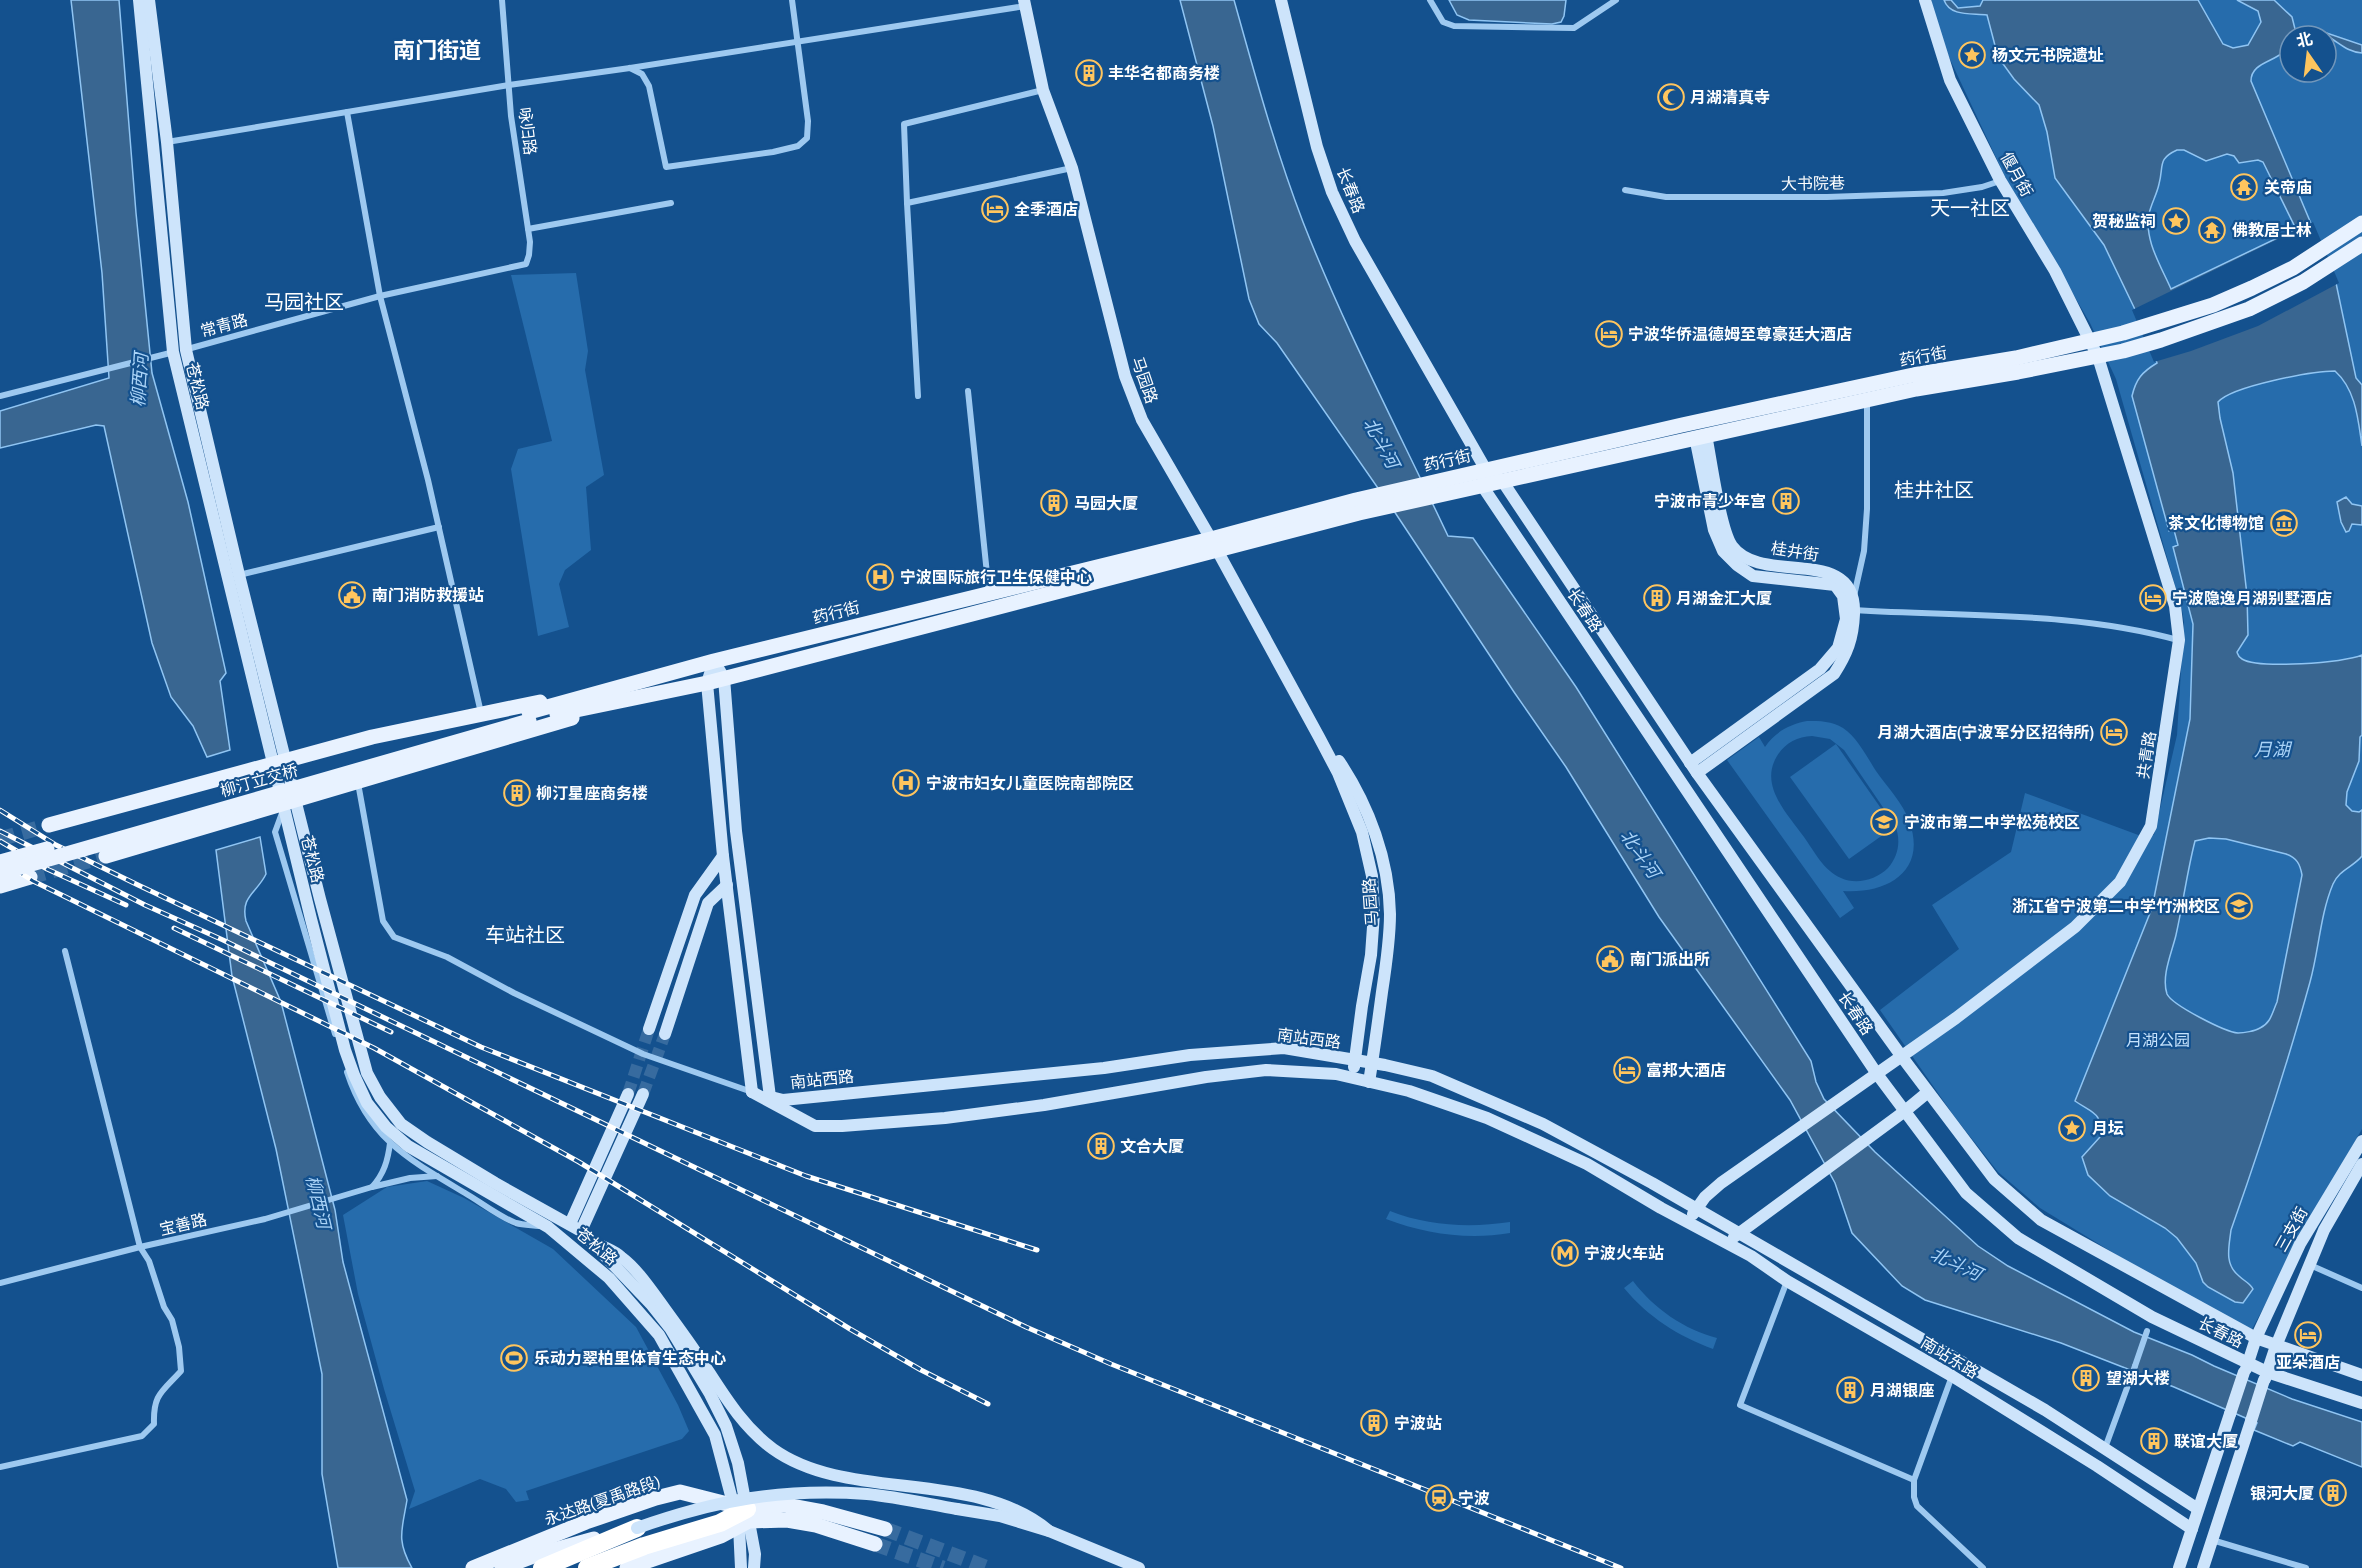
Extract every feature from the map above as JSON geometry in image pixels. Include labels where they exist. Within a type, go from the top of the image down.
[{"type":"highway","points":[[587,1568],[644,1546],[743,1517]]},
{"type":"highway","points":[[542,1568],[637,1528]]},
{"type":"main road","name":"苍松路","points":[[139,0],[175,352],[314,930],[345,1050],[354,1076],[376,1116],[408,1146],[548,1227],[609,1278],[659,1335],[715,1435],[755,1554],[754,1568]]},
{"type":"main road","name":"苍松路","points":[[148,0],[166,142],[175,352],[238,575],[367,1073],[380,1097],[401,1124],[495,1183],[580,1231],[651,1304],[670,1328],[710,1394],[726,1426],[738,1463],[743,1517],[741,1568]]},
{"type":"main road","name":"长春路","points":[[1281,0],[1317,147],[1332,192],[1355,241],[1484,470],[1503,482],[1694,768],[1902,1058],[1994,1179],[2041,1220],[2256,1338],[2362,1375]]},
{"type":"main road","name":"偃月街","points":[[1925,0],[1950,80],[2000,180],[2055,271],[2098,357]]},
{"type":"main road","name":"马园路","points":[[1025,3],[1043,90],[1072,168],[1125,376],[1142,420],[1214,545],[1319,737],[1338,773],[1362,832],[1372,876],[1374,913],[1371,955],[1352,1078]]},
{"type":"main road","name":"药行街","points":[[529,716],[707,683],[1357,507],[1484,470],[1901,378],[2091,341],[2213,305],[2293,268],[2362,223]]},
{"type":"main road","name":"药行街","points":[[1357,507],[1503,482],[1916,388],[2123,351],[2249,309],[2303,282],[2362,244]]},
{"type":"main road","name":"共青路","points":[[1687,1222],[1705,1197],[1721,1183],[1902,1058],[2075,927],[2120,882],[2151,826],[2179,640],[2175,606],[2098,357]]},
{"type":"main road","name":"桂井街","points":[[1700,436],[1724,526],[1732,547],[1747,558],[1775,567],[1809,568],[1829,573],[1845,582],[1854,597]]},
{"type":"main road","name":"桂井街","points":[[1694,768],[1820,669],[1838,648],[1846,619],[1843,596],[1836,585],[1753,576],[1723,551],[1714,530],[1700,436]]},
{"type":"main road","points":[[1483,486],[1484,470]]},
{"type":"main road","name":"长春路","points":[[1483,486],[1877,1074],[1966,1193],[2018,1238],[2152,1317],[2246,1368],[2265,1376],[2362,1403]]},
{"type":"main road","name":"药行街","points":[[529,716],[636,682],[714,661],[989,593],[1214,545]]},
{"type":"main road","points":[[1694,768],[1834,674],[1848,653],[1854,597]]},
{"type":"main road","points":[[714,661],[724,678],[736,831],[770,1097]]},
{"type":"main road","points":[[714,661],[707,683],[723,856],[752,1092]]},
{"type":"main road","points":[[49,825],[372,737],[636,682]]},
{"type":"main road","points":[[106,856],[544,728],[629,698]]},
{"type":"main road","name":"柳汀立交桥","points":[[0,862],[529,716]]},
{"type":"main road","name":"柳汀立交桥","points":[[0,873],[529,716]]},
{"type":"main road","name":"马园路","points":[[1319,737],[1350,777],[1373,824],[1386,874],[1390,915],[1387,959],[1369,1082]]},
{"type":"main road","points":[[649,1029],[695,895],[723,856]]},
{"type":"main road","points":[[0,886],[30,877]]},
{"type":"main road","points":[[665,1034],[708,903],[727,885]]},
{"type":"main road","name":"南站西路","points":[[752,1092],[783,1100],[1104,1068],[1190,1055],[1284,1048],[1432,1076],[1543,1124],[1696,1209]]},
{"type":"main road","name":"南站西路","points":[[752,1092],[815,1126],[842,1126],[967,1116],[1206,1077],[1266,1070],[1336,1074],[1409,1091],[1487,1118],[1587,1164],[1687,1222]]},
{"type":"main road","points":[[1726,1243],[1928,1092]]},
{"type":"main road","name":"苍松路","points":[[580,1231],[628,1094]]},
{"type":"main road","name":"苍松路","points":[[580,1231],[643,1094]]},
{"type":"main road","name":"三支街","points":[[2246,1368],[2256,1338],[2300,1244],[2362,1140]]},
{"type":"main road","name":"三支街","points":[[2265,1376],[2324,1230],[2362,1164]]},
{"type":"main road","name":"南站东路","points":[[1696,1209],[2045,1410],[2198,1509]]},
{"type":"main road","name":"南站东路","points":[[1687,1222],[1952,1377],[2097,1466],[2192,1529]]},
{"type":"main road","points":[[580,1231],[622,1257],[652,1291],[696,1352],[732,1409],[751,1430],[774,1449],[801,1464],[826,1473],[953,1492],[989,1502],[1032,1517],[1048,1531]]},
{"type":"main road","points":[[2179,1568],[2246,1368]]},
{"type":"main road","points":[[2203,1568],[2265,1376]]},
{"type":"main road","name":"永达路(夏禹路段)","points":[[473,1568],[586,1522],[680,1492],[743,1517],[787,1520],[876,1544]]},
{"type":"main road","points":[[502,1568],[536,1555],[718,1503],[743,1498],[821,1492],[869,1494],[1000,1516],[1048,1531],[1139,1568]]},
{"type":"main road","points":[[743,1517],[785,1505],[823,1512],[885,1529]]},
{"type":"main road","name":"永达路(夏禹路段)","points":[[627,1568],[721,1536],[743,1517]]},
{"type":"street","name":"咏归路","points":[[502,0],[511,116],[528,229],[530,255],[526,264]]},
{"type":"street","points":[[630,68],[642,74],[649,86],[666,167],[773,152],[798,146],[807,138],[808,121],[792,0]]},
{"type":"street","points":[[1430,0],[1443,22],[1454,26],[1574,28],[1616,0]]},
{"type":"street","points":[[166,142],[509,85],[797,43],[1025,3]]},
{"type":"street","points":[[918,396],[904,124],[1043,90]]},
{"type":"street","points":[[347,112],[380,296],[439,527],[481,714]]},
{"type":"street","points":[[907,203],[1072,168]]},
{"type":"street","name":"大书院巷","points":[[1625,190],[1677,198],[1862,196],[1943,193],[1982,188],[2000,180]]},
{"type":"street","points":[[528,229],[671,202]]},
{"type":"street","name":"常青路","points":[[0,396],[175,352],[380,296],[526,264]]},
{"type":"street","points":[[968,391],[989,593]]},
{"type":"street","points":[[1854,597],[1863,551],[1867,509],[1866,400]]},
{"type":"street","points":[[238,575],[439,527]]},
{"type":"street","points":[[1854,610],[1899,613],[1944,612],[2068,621],[2143,630],[2179,640]]},
{"type":"street","points":[[358,782],[383,921],[394,937],[447,957],[514,993],[643,1053],[752,1092]]},
{"type":"street","points":[[282,813],[275,832],[354,1094],[380,1133],[404,1156],[514,1222],[548,1227]]},
{"type":"street","points":[[0,1467],[142,1436],[154,1424],[153,1408],[158,1395],[181,1371],[172,1320],[164,1307],[149,1261],[140,1247],[97,1069],[65,951]]},
{"type":"street","points":[[372,1187],[379,1179],[388,1160],[390,1143]]},
{"type":"street","name":"宝善路","points":[[0,1283],[140,1247],[264,1219],[355,1191],[410,1178],[437,1176]]},
{"type":"street","points":[[2310,1265],[2362,1288]]},
{"type":"street","points":[[1787,1281],[1740,1405],[1914,1480]]},
{"type":"street","points":[[2104,1448],[2152,1317]]},
{"type":"street","points":[[1952,1377],[1914,1480],[1914,1497],[1917,1506],[1983,1568]]},
{"type":"street","points":[[2212,1540],[2304,1568]]},
{"type":"green space","name":"月湖公园","points":[[1932,0],[2362,0],[2362,1129],[2251,1331],[2156,1279],[2040,1208],[1998,1172],[1954,1116],[1880,1010],[1959,949],[1932,905],[2011,852],[2025,793],[2141,836],[2154,835],[2177,735],[2184,622],[2182,610],[2116,379],[2090,323],[2007,181],[1948,55],[1932,9]]},
{"type":"green space","points":[[576,273],[588,351],[585,370],[604,475],[586,487],[591,550],[565,570],[559,584],[569,627],[538,636],[511,469],[518,449],[552,441],[511,275]]},
{"type":"green space","points":[[1801,722],[1830,723],[1843,728],[1853,737],[1903,808],[1913,838],[1913,853],[1908,866],[1900,876],[1875,888],[1843,891],[1854,908],[1840,918],[1727,760],[1759,737],[1765,747],[1778,733]],"holes":[[[1812,736],[1830,739],[1844,750],[1897,831],[1898,847],[1892,863],[1878,876],[1866,880],[1847,880],[1829,871],[1783,809],[1773,788],[1772,767],[1784,748],[1796,739]]]},
{"type":"green space","points":[[1836,744],[1894,827],[1849,859],[1790,777]]},
{"type":"green space","name":"乐动力翠柏里体育生态中心","points":[[427,1181],[464,1198],[553,1249],[636,1327],[678,1405],[689,1431],[682,1439],[526,1491],[529,1500],[516,1502],[506,1489],[480,1479],[409,1509],[415,1491],[358,1294],[343,1215],[387,1187]]},
{"type":"green space","points":[[1390,1211],[1434,1223],[1480,1225],[1510,1222],[1510,1233],[1463,1236],[1431,1232],[1386,1219]]},
{"type":"green space","points":[[1633,1281],[1670,1317],[1693,1330],[1717,1338],[1713,1349],[1676,1332],[1653,1317],[1624,1288]]},
{"type":"water","name":"柳西河","points":[[71,0],[119,0],[136,213],[152,373],[188,502],[226,673],[220,681],[230,750],[207,757],[193,726],[171,697],[152,643],[104,426],[96,425],[0,448],[0,411],[109,378],[102,273]]},
{"type":"water","name":"北斗河","points":[[1180,0],[1234,0],[1274,139],[1303,222],[1354,341],[1448,536],[1473,538],[1576,687],[1811,1061],[1816,1082],[1824,1099],[1875,1152],[1978,1246],[2008,1266],[2134,1332],[2292,1399],[2362,1422],[2362,1467],[2300,1442],[2293,1446],[2254,1430],[2257,1423],[2174,1387],[2061,1343],[1925,1300],[1902,1286],[1852,1233],[1835,1183],[1790,1100],[1659,917],[1566,767],[1396,514],[1277,343],[1259,324],[1249,299],[1213,126]]},
{"type":"water","points":[[1449,0],[1566,0],[1561,22],[1552,24],[1469,20],[1457,15]]},
{"type":"water","name":"月湖","points":[[1944,0],[1951,0],[1958,8],[1980,6],[1983,0],[2198,0],[2223,44],[2233,48],[2248,45],[2261,22],[2258,11],[2237,0],[2274,0],[2292,17],[2294,24],[2278,24],[2278,56],[2257,68],[2251,81],[2336,283],[2356,378],[2362,385],[2362,446],[2352,396],[2335,371],[2255,385],[2239,390],[2218,402],[2233,473],[2247,595],[2248,635],[2237,652],[2242,659],[2265,664],[2302,664],[2362,655],[2362,735],[2359,761],[2347,792],[2346,805],[2352,811],[2362,810],[2362,856],[2339,875],[2333,884],[2322,920],[2313,970],[2301,1013],[2273,1106],[2231,1230],[2229,1261],[2234,1271],[2253,1289],[2243,1303],[2235,1302],[2208,1287],[2203,1282],[2196,1263],[2177,1238],[2165,1228],[2110,1196],[2088,1175],[2082,1157],[2100,1137],[2100,1123],[2095,1114],[2075,1101],[2152,908],[2190,719],[2193,624],[2173,547],[2178,545],[2174,530],[2169,531],[2132,396],[2140,376],[2157,363],[2142,324],[2104,245],[2055,178],[2047,132],[2039,105],[2014,79],[1998,57],[1987,15],[1956,12]],"holes":[[[2184,150],[2206,161],[2227,154],[2234,156],[2239,163],[2258,160],[2263,162],[2296,229],[2171,289],[2154,253],[2148,224],[2162,164],[2171,153]],[[2209,838],[2226,839],[2286,854],[2299,865],[2302,875],[2277,1002],[2271,1017],[2264,1026],[2258,1029],[2238,1033],[2222,1028],[2178,1005],[2167,994],[2165,980],[2195,841]]]},
{"type":"water","name":"月湖","points":[[2338,37],[2362,45],[2362,53],[2348,49],[2338,43]]},
{"type":"water","points":[[2346,497],[2352,504],[2362,506],[2362,525],[2352,524],[2346,532],[2341,522],[2337,502]]},
{"type":"water","name":"柳西河","points":[[260,837],[266,874],[247,900],[246,921],[281,1002],[335,1210],[343,1262],[407,1500],[402,1542],[412,1568],[338,1568],[322,1474],[322,1374],[276,1149],[232,976],[216,850]]},
{"type":"pier","points":[[2313,222],[2339,283],[2258,326],[2154,362],[2132,310]]},
{"type":"tunnel","points":[[0,839],[49,825]]},
{"type":"tunnel","points":[[30,877],[106,856]]},
{"type":"tunnel","points":[[628,1094],[649,1029]]},
{"type":"tunnel","points":[[643,1094],[665,1034]]},
{"type":"tunnel","points":[[885,1529],[988,1568]]},
{"type":"tunnel","points":[[875,1544],[943,1568]]},
{"type":"railway","points":[[0,810],[56,845],[481,1047],[806,1176],[1037,1250]]},
{"type":"railway","points":[[0,831],[145,905],[223,940],[1026,1327],[1111,1364],[1621,1568]]},
{"type":"railway","points":[[0,841],[47,869],[126,905]]},
{"type":"railway","points":[[0,860],[33,881],[374,1048],[579,1162],[850,1329],[921,1370],[988,1404]]},
{"type":"railway","points":[[174,928],[391,1032]]},
{"type":"place","name":"杨文元书院遗址","points":[[1972,55]]},
{"type":"place","name":"丰华名都商务楼","points":[[1089,73]]},
{"type":"place","name":"月湖清真寺","points":[[1671,97]]},
{"type":"place","name":"关帝庙","points":[[2244,187]]},
{"type":"place","name":"全季酒店","points":[[995,209]]},
{"type":"place","name":"贺秘监祠","points":[[2176,221]]},
{"type":"place","name":"佛教居士林","points":[[2212,230]]},
{"type":"place","name":"宁波华侨温德姆至尊豪廷大酒店","points":[[1609,334]]},
{"type":"place","name":"宁波市青少年宫","points":[[1786,501]]},
{"type":"place","name":"马园大厦","points":[[1054,503]]},
{"type":"place","name":"茶文化博物馆","points":[[2284,523]]},
{"type":"place","name":"宁波国际旅行卫生保健中心","points":[[880,577]]},
{"type":"place","name":"南门消防救援站","points":[[352,595]]},
{"type":"place","name":"月湖金汇大厦","points":[[1657,598]]},
{"type":"place","name":"宁波隐逸月湖别墅酒店","points":[[2153,598]]},
{"type":"place","name":"月湖大酒店(宁波军分区招待所)","points":[[2114,732]]},
{"type":"place","name":"宁波市妇女儿童医院南部院区","points":[[906,783]]},
{"type":"place","name":"柳汀星座商务楼","points":[[517,793]]},
{"type":"place","name":"宁波市第二中学松苑校区","points":[[1884,822]]},
{"type":"place","name":"浙江省宁波第二中学竹洲校区","points":[[2239,906]]},
{"type":"place","name":"南门派出所","points":[[1610,959]]},
{"type":"place","name":"富邦大酒店","points":[[1627,1070]]},
{"type":"place","name":"月坛","points":[[2072,1128]]},
{"type":"place","name":"文合大厦","points":[[1101,1146]]},
{"type":"place","name":"宁波火车站","points":[[1565,1253]]},
{"type":"place","name":"亚朵酒店","points":[[2308,1335]]},
{"type":"place","name":"乐动力翠柏里体育生态中心","points":[[514,1358]]},
{"type":"place","name":"望湖大楼","points":[[2086,1378]]},
{"type":"place","name":"月湖银座","points":[[1850,1390]]},
{"type":"place","name":"宁波站","points":[[1374,1423]]},
{"type":"place","name":"联谊大厦","points":[[2154,1441]]},
{"type":"place","name":"银河大厦","points":[[2333,1493]]},
{"type":"place","name":"宁波","points":[[1439,1498]]},
{"type":"district","name":"南门街道","points":[[437,50]]},
{"type":"district","name":"天一社区","points":[[1970,208]]},
{"type":"district","name":"马园社区","points":[[304,302]]},
{"type":"district","name":"桂井社区","points":[[1934,490]]},
{"type":"district","name":"车站社区","points":[[525,935]]}]
